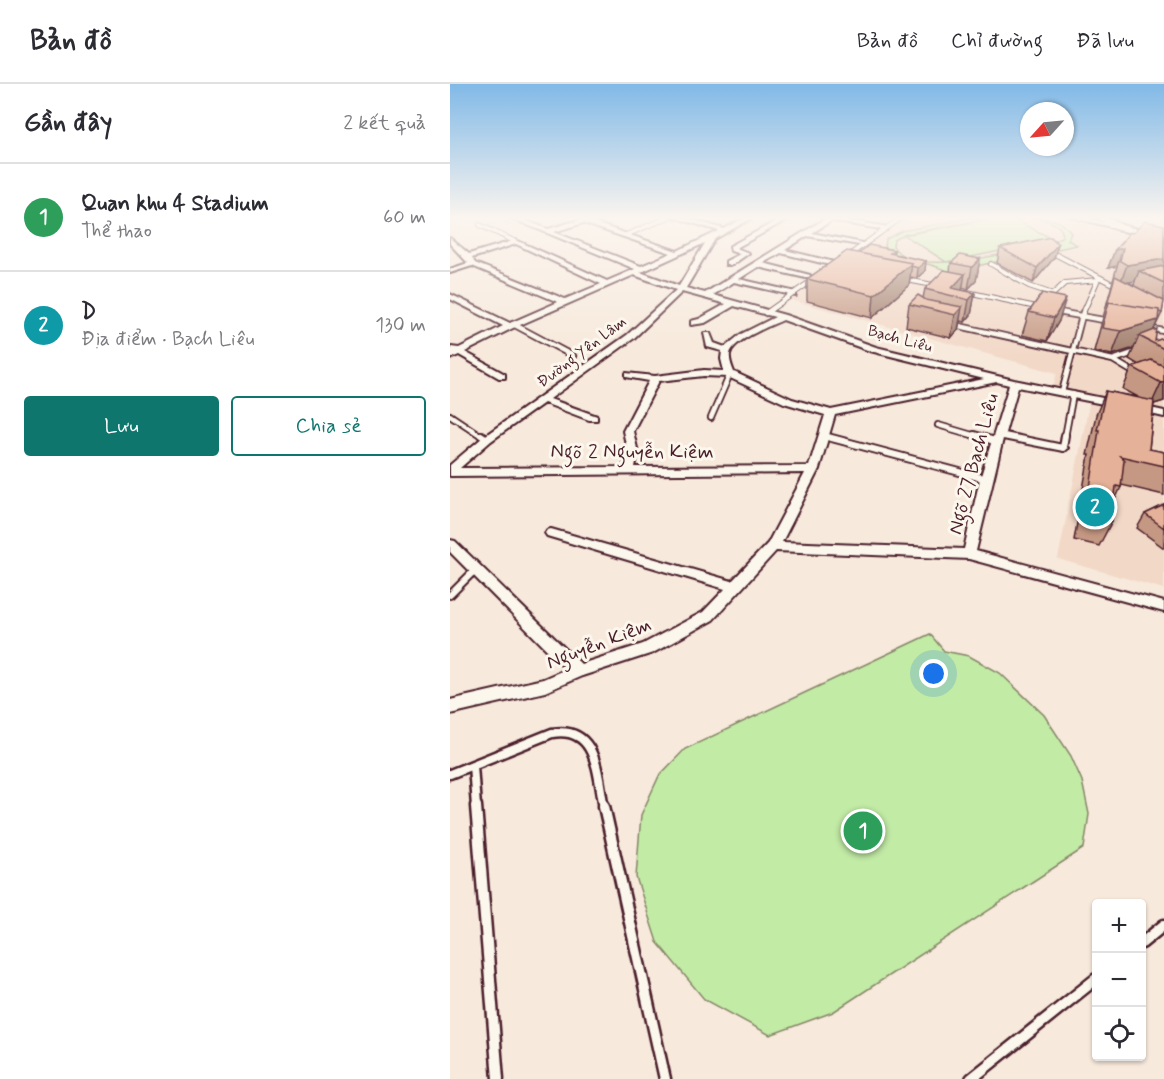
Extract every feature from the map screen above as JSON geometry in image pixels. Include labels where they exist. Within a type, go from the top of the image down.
[{"type":"street","points":[[450,271],[464,263]]},
{"type":"street","points":[[478,263],[565,302]]},
{"type":"street","points":[[563,263],[606,283]]},
{"type":"street","name":"Bạch Liêu","points":[[621,263],[681,289],[782,317],[873,349],[996,379],[1164,414]]},
{"type":"street","points":[[453,351],[654,263]]},
{"type":"street","name":"Đường Yên Lâm","points":[[450,471],[488,439],[630,337],[681,289],[697,263]]},
{"type":"street","points":[[829,263],[835,265]]},
{"type":"street","points":[[706,296],[757,264],[807,277]]},
{"type":"street","points":[[731,279],[793,294]]},
{"type":"street","points":[[450,296],[511,325]]},
{"type":"street","points":[[694,323],[734,303]]},
{"type":"street","points":[[730,374],[727,350],[734,343],[782,317]]},
{"type":"street","points":[[707,335],[710,345],[727,350]]},
{"type":"street","points":[[453,351],[502,376]]},
{"type":"street","points":[[629,375],[655,379],[704,373],[730,374],[788,401],[831,413],[996,379]]},
{"type":"street","points":[[628,470],[633,453],[628,437],[629,428],[655,379]]},
{"type":"street","name":"Ngõ 27 Bạch Liêu","points":[[969,554],[986,479],[1014,383]]},
{"type":"street","points":[[544,400],[593,418]]},
{"type":"street","name":"Nguyễn Kiệm","points":[[450,707],[545,685],[578,671],[648,649],[708,615],[773,546],[813,469],[831,413]]},
{"type":"street","points":[[999,439],[1063,448]]},
{"type":"street","name":"Ngõ 2 Nguyễn Kiệm","points":[[450,471],[813,469]]},
{"type":"street","points":[[550,532],[735,587]]},
{"type":"street","points":[[450,544],[578,671]]},
{"type":"street","points":[[773,546],[969,554],[1164,607]]},
{"type":"lane","points":[[1071,263],[1128,292]]},
{"type":"lane","points":[[991,264],[1029,286],[1053,294]]},
{"type":"lane","points":[[826,271],[835,265],[846,267]]},
{"type":"lane","points":[[891,276],[947,288]]},
{"type":"lane","points":[[766,313],[817,277]]},
{"type":"lane","points":[[958,290],[1043,308],[1058,287],[1067,282],[1098,279]]},
{"type":"lane","points":[[1062,392],[1081,316],[1098,279]]},
{"type":"lane","points":[[929,293],[936,286]]},
{"type":"lane","points":[[1119,288],[1130,286]]},
{"type":"lane","points":[[1052,310],[1112,322]]},
{"type":"lane","points":[[946,323],[1113,360],[1144,378]]},
{"type":"lane","points":[[511,325],[573,356]]},
{"type":"lane","points":[[1143,328],[1164,331]]},
{"type":"lane","points":[[1113,360],[1144,349]]},
{"type":"lane","points":[[711,418],[730,374]]},
{"type":"lane","points":[[1063,448],[1073,394]]},
{"type":"lane","points":[[450,415],[488,439]]},
{"type":"lane","points":[[938,426],[999,439]]},
{"type":"lane","points":[[824,436],[986,479]]},
{"type":"lane","points":[[450,595],[476,569]]},
{"type":"lane","points":[[450,774],[562,731],[582,737],[591,749],[665,1079]]},
{"type":"lane","points":[[473,765],[498,1079]]},
{"type":"lane","points":[[1146,940],[1164,925]]},
{"type":"lane","points":[[971,1079],[1092,982]]},
{"type":"shaded area","points":[[841,263],[1164,263],[1164,589],[1058,559],[1091,395],[1053,387],[1057,373],[791,300]]},
{"type":"green space","points":[[925,263],[989,263],[948,272]]},
{"type":"green space","points":[[930,634],[944,651],[969,656],[1000,673],[1044,715],[1071,756],[1082,781],[1089,814],[1084,848],[833,1012],[770,1035],[704,999],[657,942],[636,877],[641,815],[659,776],[685,749]]},
{"type":"building","points":[[829,263],[911,263],[874,295],[807,279]]},
{"type":"building","points":[[912,263],[923,263],[918,268],[911,266]]},
{"type":"building","points":[[953,263],[976,263],[972,267]]},
{"type":"building","points":[[1029,263],[1041,263],[1037,268]]},
{"type":"building","points":[[1164,266],[1164,283],[1139,271]]},
{"type":"building","points":[[944,270],[965,274],[952,288],[975,293],[969,300],[925,289]]},
{"type":"building","points":[[1115,276],[1164,301],[1162,313],[1159,310],[1109,302],[1107,304]]},
{"type":"building","points":[[1042,293],[1066,298],[1054,318],[1029,312]]},
{"type":"building","points":[[918,295],[926,300],[962,307],[955,315],[909,304]]},
{"type":"building","points":[[1109,302],[1159,310],[1158,320],[1121,331],[1102,328]]},
{"type":"building","points":[[1157,329],[1155,341],[1164,338],[1164,349],[1139,336]]},
{"type":"building","points":[[1151,360],[1164,366],[1164,382],[1161,383],[1132,367]]},
{"type":"building","points":[[1106,391],[1154,401],[1149,449],[1164,452],[1164,466],[1120,456],[1124,460],[1121,487],[1116,486],[1112,521],[1086,514],[1099,430],[1097,430]]},
{"type":"building","points":[[1164,505],[1164,528],[1145,514]]},
{"type":"place","name":"D","points":[[1095,507]]},
{"type":"place","name":"Quan khu 4 Stadium","points":[[863,831]]}]
